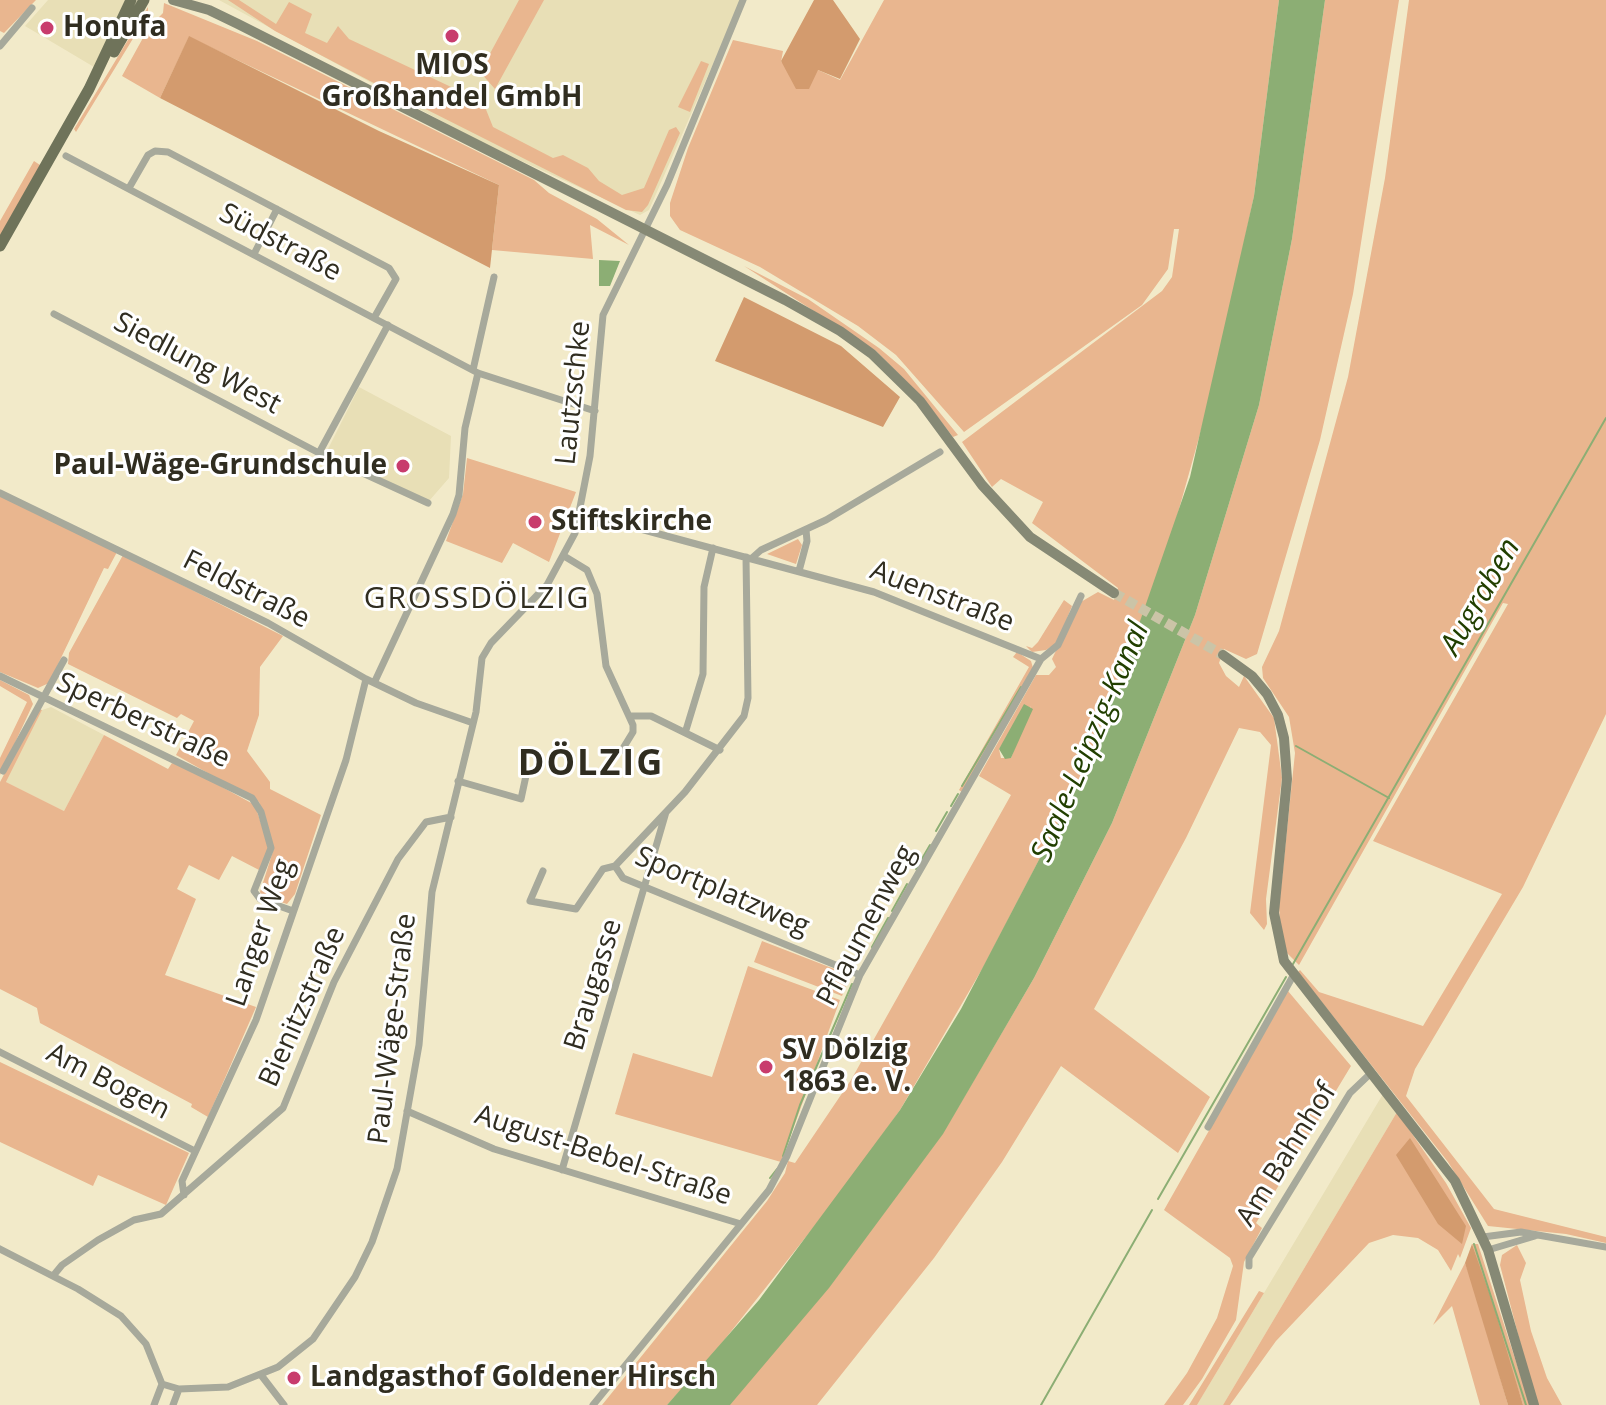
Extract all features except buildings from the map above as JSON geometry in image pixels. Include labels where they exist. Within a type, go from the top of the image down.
[{"type":"main road","points":[[89,89],[131,0]]},
{"type":"main road","points":[[0,246],[89,89],[144,0]]},
{"type":"street","points":[[173,0],[209,10]]},
{"type":"street","points":[[196,0],[209,10],[785,300],[857,342],[920,401],[982,485],[1030,537],[1114,593]]},
{"type":"street","name":"Lautzschke","points":[[579,521],[595,411],[601,323],[646,230],[743,0]]},
{"type":"street","points":[[0,46],[32,8]]},
{"type":"street","points":[[129,188],[148,155],[155,151],[168,152],[277,209],[395,274],[394,284],[374,318]]},
{"type":"street","name":"Südstraße","points":[[66,156],[476,372],[595,411]]},
{"type":"street","points":[[254,254],[277,209]]},
{"type":"street","points":[[476,372],[494,277]]},
{"type":"street","name":"Siedlung West","points":[[54,314],[319,453],[428,503]]},
{"type":"street","points":[[319,453],[388,325]]},
{"type":"street","name":"Langer Weg","points":[[184,1195],[182,1181],[256,1020],[346,760],[370,680],[453,514],[476,372]]},
{"type":"street","points":[[749,558],[806,530],[940,452]]},
{"type":"street","name":"Feldstraße","points":[[0,493],[268,623],[416,703],[473,723]]},
{"type":"street","name":"Auenstraße","points":[[579,521],[633,527],[874,592],[1041,659],[1056,649],[1081,596]]},
{"type":"street","name":"Paul-Wäge-Straße","points":[[162,1384],[179,1389],[228,1387],[261,1375],[294,1356],[313,1339],[355,1277],[387,1202],[407,1111],[419,1045],[432,892],[473,723],[484,653],[547,585],[579,521]]},
{"type":"street","points":[[799,571],[807,541],[806,530]]},
{"type":"street","points":[[686,730],[703,674],[704,587],[713,548]]},
{"type":"street","points":[[564,556],[581,565],[590,576],[602,614],[606,666],[633,732],[622,750]]},
{"type":"street","name":"Braugasse","points":[[615,866],[720,750],[740,722],[748,698],[749,558]]},
{"type":"street","points":[[1223,655],[1260,685],[1282,725],[1287,779],[1275,882],[1274,922],[1280,952],[1293,976],[1455,1181],[1488,1250],[1534,1405]]},
{"type":"street","name":"Pflaumenweg","points":[[593,1405],[769,1190],[783,1165],[860,975],[1041,659]]},
{"type":"street","points":[[3,771],[64,660]]},
{"type":"street","name":"Sperberstraße","points":[[0,676],[247,795],[261,812],[271,848],[254,891],[260,899],[293,911]]},
{"type":"street","points":[[629,716],[651,716],[686,730],[720,750]]},
{"type":"street","points":[[458,781],[521,799],[527,771]]},
{"type":"street","name":"Braugasse","points":[[562,1170],[666,812]]},
{"type":"street","name":"Bienitzstraße","points":[[53,1276],[62,1265],[98,1240],[134,1220],[161,1214],[283,1108],[334,982],[398,859],[426,822],[451,817]]},
{"type":"street","points":[[543,871],[530,901],[576,909],[603,869],[615,866]]},
{"type":"street","name":"Sportplatzweg","points":[[615,866],[619,875],[860,975]]},
{"type":"street","points":[[1208,1127],[1293,976]]},
{"type":"street","name":"Am Bogen","points":[[0,1052],[195,1151]]},
{"type":"street","name":"Am Bahnhof","points":[[1249,1266],[1249,1258],[1350,1093],[1371,1073]]},
{"type":"street","name":"August-Bebel-Straße","points":[[407,1111],[494,1149],[741,1224]]},
{"type":"street","points":[[1483,1237],[1521,1232],[1606,1247]]},
{"type":"street","points":[[1488,1250],[1537,1235]]},
{"type":"street","points":[[0,1249],[103,1303],[130,1325],[146,1344],[162,1384],[154,1405]]},
{"type":"street","points":[[261,1375],[284,1405]]},
{"type":"street","points":[[173,1405],[179,1389]]},
{"type":"shaded area","points":[[0,0],[36,0],[4,33],[0,31]]},
{"type":"shaded area","points":[[48,0],[125,0],[94,67],[25,26]]},
{"type":"shaded area","points":[[219,0],[741,0],[649,210],[640,215],[482,143]]},
{"type":"shaded area","points":[[228,0],[239,0],[276,24],[289,2],[312,14],[305,33],[327,43],[338,26],[349,39],[464,93],[468,101],[485,107],[493,127],[553,158],[563,155],[588,168],[599,181],[622,195],[644,188],[669,130],[676,127],[680,133],[648,205],[642,212],[626,210],[275,31]]},
{"type":"shaded area","points":[[519,0],[544,0],[495,89],[480,72]]},
{"type":"shaded area","points":[[814,0],[833,0],[860,39],[840,79],[818,70],[809,89],[796,89],[781,61]]},
{"type":"shaded area","points":[[884,0],[1279,0],[1254,196],[1212,391],[1167,552],[1078,785],[985,964],[900,1110],[847,1185],[710,1358],[667,1405],[602,1405],[767,1201],[785,1173],[788,1161],[795,1163],[851,1080],[1011,795],[979,776],[1036,675],[1049,675],[1056,667],[1052,659],[1079,603],[1098,592],[1114,600],[1118,588],[1032,523],[1043,502],[1001,479],[992,487],[962,442],[1162,291],[1172,277],[1179,229],[1174,229],[1168,269],[1142,305],[964,432],[896,355],[858,326],[760,267],[680,230],[670,216],[670,203],[688,148],[733,40],[783,51],[781,62],[818,70],[840,80]],"holes":[[[1031,706],[1011,758],[1001,758],[999,749]]]},
{"type":"shaded area","points":[[1279,0],[1325,0],[1292,239],[1259,405],[1195,615],[1112,823],[1034,978],[943,1134],[829,1288],[730,1405],[667,1405],[759,1300],[900,1110],[961,1009],[1078,785],[1113,699],[1190,477],[1254,196]]},
{"type":"shaded area","points":[[1325,0],[1399,0],[1353,294],[1320,440],[1257,654],[1246,659],[1224,649],[1219,663],[1226,676],[1239,687],[1244,676],[1274,718],[1282,778],[1266,899],[1267,924],[1264,930],[1250,913],[1271,745],[1260,732],[1239,728],[1186,838],[1094,1009],[1210,1097],[1178,1153],[1061,1066],[1002,1162],[934,1258],[817,1405],[729,1405],[829,1287],[943,1133],[1034,978],[1112,823],[1195,615],[1259,405],[1292,239]]},
{"type":"shaded area","points":[[1409,0],[1606,0],[1606,714],[1523,887],[1415,1069],[1406,1096],[1494,1209],[1606,1237],[1606,1243],[1566,1234],[1488,1226],[1448,1162],[1298,972],[1300,970],[1319,992],[1423,1026],[1502,894],[1373,841],[1508,604],[1503,603],[1299,965],[1287,953],[1281,932],[1279,907],[1295,753],[1289,717],[1263,678],[1262,667],[1279,631],[1348,377],[1385,178]]},
{"type":"shaded area","points":[[164,3],[257,41],[534,180],[549,193],[597,219],[629,245],[590,225],[593,259],[492,250],[499,185],[189,37],[160,98],[122,76],[149,27],[163,13]]},
{"type":"shaded area","points":[[148,7],[148,14],[76,132],[74,129]]},
{"type":"shaded area","points":[[189,36],[379,131],[499,185],[490,268],[160,98]]},
{"type":"shaded area","points":[[701,61],[709,64],[690,112],[678,107]]},
{"type":"shaded area","points":[[34,161],[40,165],[0,236],[0,221]]},
{"type":"shaded area","points":[[599,260],[620,261],[610,286],[599,286]]},
{"type":"shaded area","points":[[744,266],[808,299],[879,348],[904,369],[958,435],[953,437],[922,397],[876,351]]},
{"type":"shaded area","points":[[744,297],[841,346],[900,397],[883,427],[715,361]]},
{"type":"shaded area","points":[[359,387],[451,436],[449,478],[429,501],[326,453]]},
{"type":"shaded area","points":[[467,458],[576,492],[549,562],[513,543],[502,563],[446,541],[463,494]]},
{"type":"shaded area","points":[[0,496],[117,552],[108,569],[104,568],[49,683],[38,688],[0,672]]},
{"type":"shaded area","points":[[798,539],[802,545],[796,564],[767,554]]},
{"type":"shaded area","points":[[123,555],[283,636],[260,667],[259,715],[247,751],[270,782],[270,789],[321,815],[295,894],[287,904],[262,896],[260,892],[274,848],[259,802],[176,755],[194,721],[181,714],[177,718],[68,664],[69,653]]},
{"type":"shaded area","points":[[1064,600],[1072,606],[1057,643],[1046,650],[1032,652],[1026,646],[1032,648],[1038,642]]},
{"type":"shaded area","points":[[1017,652],[1031,661],[1033,668],[962,792],[959,790],[1029,667],[1013,657]]},
{"type":"shaded area","points":[[0,680],[29,695],[33,704],[0,775],[0,758],[27,702],[0,686]]},
{"type":"shaded area","points":[[1024,704],[1033,709],[1011,758],[1005,759],[999,749]]},
{"type":"shaded area","points":[[51,707],[104,735],[64,811],[6,782],[42,710]]},
{"type":"shaded area","points":[[39,709],[42,710],[6,782],[64,811],[104,735],[168,769],[172,763],[187,768],[255,805],[269,848],[261,871],[232,856],[219,880],[189,865],[177,889],[196,899],[165,975],[256,1007],[208,1117],[191,1107],[192,1104],[40,1023],[37,1008],[0,989],[0,782]]},
{"type":"shaded area","points":[[762,941],[850,975],[842,996],[754,962]]},
{"type":"shaded area","name":"SV Dölzig 1863 e. V.","points":[[748,966],[840,1000],[781,1162],[615,1114],[633,1053],[712,1077]]},
{"type":"shaded area","points":[[1288,991],[1351,1066],[1256,1223],[1262,1228],[1244,1262],[1236,1320],[1183,1405],[1164,1405],[1187,1373],[1217,1318],[1233,1266],[1230,1258],[1164,1210]]},
{"type":"shaded area","points":[[0,1062],[189,1153],[166,1205],[98,1175],[93,1186],[0,1142]]},
{"type":"shaded area","points":[[1383,1094],[1397,1112],[1223,1405],[1197,1405]]},
{"type":"shaded area","points":[[1397,1112],[1446,1183],[1471,1228],[1460,1258],[1458,1254],[1451,1271],[1438,1250],[1418,1238],[1393,1235],[1369,1243],[1276,1341],[1230,1405],[1223,1405]]},
{"type":"shaded area","points":[[1410,1138],[1466,1226],[1462,1244],[1438,1224],[1396,1155]]},
{"type":"shaded area","points":[[1472,1244],[1478,1244],[1530,1405],[1523,1405]]},
{"type":"shaded area","points":[[1472,1244],[1523,1405],[1508,1405],[1465,1263]]},
{"type":"shaded area","points":[[1517,1245],[1526,1263],[1520,1280],[1531,1331],[1547,1378],[1562,1405],[1538,1405],[1525,1361],[1500,1265],[1502,1255]]},
{"type":"shaded area","points":[[1465,1263],[1508,1405],[1480,1405],[1452,1306],[1433,1325]]},
{"type":"shaded area","points":[[1259,1291],[1264,1293],[1197,1405],[1189,1405]]},
{"type":"waterway","name":"Augraben","points":[[1293,964],[1606,418]]},
{"type":"waterway","points":[[962,786],[1021,687]]},
{"type":"waterway","points":[[1296,746],[1389,798]]},
{"type":"waterway","points":[[951,806],[958,794]]},
{"type":"waterway","points":[[936,831],[947,812]]},
{"type":"waterway","points":[[916,869],[930,845]]},
{"type":"waterway","points":[[892,911],[907,884]]},
{"type":"waterway","points":[[872,947],[888,918]]},
{"type":"waterway","points":[[1158,1199],[1286,977]]},
{"type":"waterway","points":[[783,1156],[800,1105],[852,984]]},
{"type":"waterway","points":[[770,1178],[777,1169]]},
{"type":"waterway","points":[[1041,1405],[1152,1210]]},
{"type":"waterway","points":[[1474,1244],[1526,1405]]},
{"type":"tunnel","points":[[1114,593],[1223,655]]},
{"type":"place","name":"Honufa","points":[[47,28]]},
{"type":"place","name":"MIOS Großhandel GmbH","points":[[452,36]]},
{"type":"place","name":"Paul-Wäge-Grundschule","points":[[403,466]]},
{"type":"place","name":"Stiftskirche","points":[[535,522]]},
{"type":"place","name":"SV Dölzig 1863 e. V.","points":[[766,1067]]},
{"type":"place","name":"Landgasthof Goldener Hirsch","points":[[294,1378]]},
{"type":"district","name":"GROSSDÖLZIG","points":[[477,599]]},
{"type":"district","name":"DÖLZIG","points":[[591,765]]},
{"type":"water label","name":"Saale-Leipzig-Kanal","points":[[1091,742]]}]
